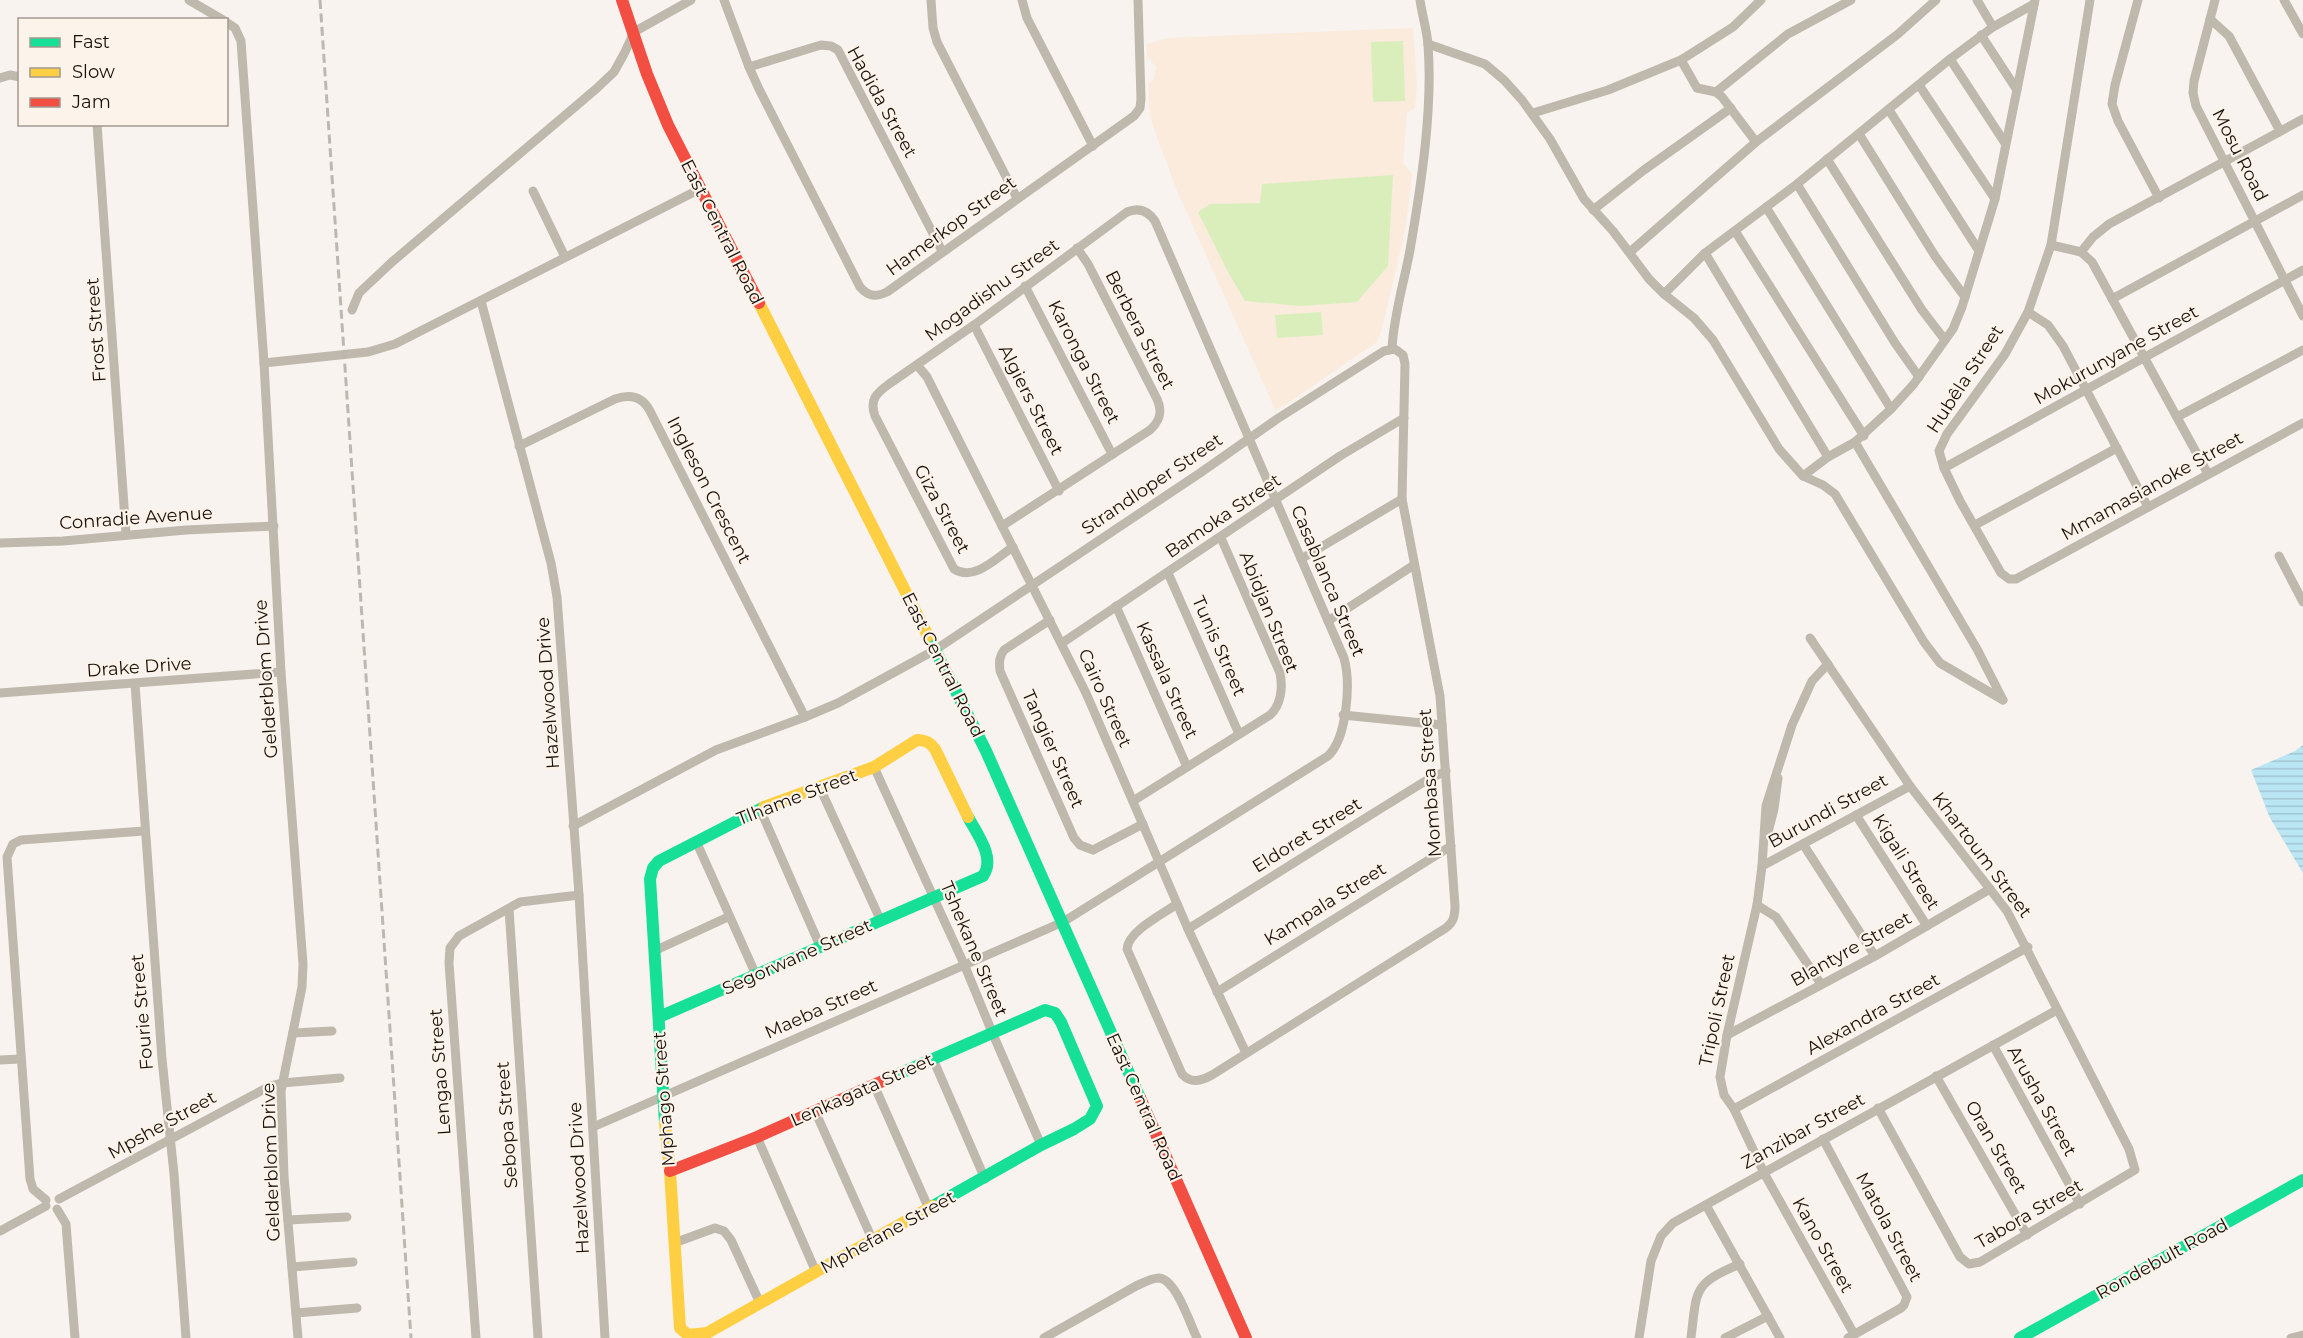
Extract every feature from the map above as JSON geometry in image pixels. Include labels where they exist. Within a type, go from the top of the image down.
[{"type":"street","name":"Gelderblom Drive","points":[[189,0],[220,18]]},
{"type":"street","name":"East Central Road","points":[[622,0],[658,102],[700,189],[986,751],[1246,1338]]},
{"type":"street","points":[[352,310],[359,293],[392,262],[614,72],[626,52],[633,32],[691,0]]},
{"type":"street","name":"Hamerkop Street","points":[[724,0],[748,67],[864,292],[874,296],[887,292],[1130,120],[1140,108],[1141,99],[1138,0]]},
{"type":"street","points":[[931,0],[933,28],[937,42],[1017,198]]},
{"type":"street","points":[[1022,0],[1027,18],[1093,146]]},
{"type":"street","points":[[1391,348],[1394,320],[1410,252],[1422,170],[1428,87],[1428,44],[1420,0]]},
{"type":"street","points":[[1533,113],[1608,90],[1681,60],[1724,33],[1761,0]]},
{"type":"street","points":[[1716,92],[1788,34],[1851,0]]},
{"type":"street","points":[[1630,252],[1756,142],[1898,34],[1936,0]]},
{"type":"street","points":[[1977,0],[1993,27]]},
{"type":"street","name":"Hubêla Street","points":[[2016,579],[2009,579],[2001,573],[1944,468],[1939,451],[1995,370],[2028,312],[2051,245],[2090,0]]},
{"type":"street","points":[[2138,0],[2112,104],[2118,121],[2159,198]]},
{"type":"street","name":"Mosu Road","points":[[2215,0],[2196,70],[2193,93],[2201,117],[2303,316]]},
{"type":"street","points":[[2284,0],[2303,34]]},
{"type":"street","points":[[1664,294],[1705,253],[1797,184],[1950,59],[1981,35],[2035,2]]},
{"type":"street","points":[[1803,476],[1828,457],[1864,436],[1891,409],[1919,377],[1958,317],[1995,199],[2035,2]]},
{"type":"street","points":[[2210,19],[2229,36],[2280,131]]},
{"type":"street","name":"Gelderblom Drive","points":[[228,23],[235,28],[241,40],[264,363],[281,672],[303,964],[302,987],[282,1083],[284,1176],[298,1338]]},
{"type":"street","points":[[1981,35],[2017,90]]},
{"type":"street","points":[[1428,44],[1485,64],[1504,80],[1533,113],[1551,139],[1584,199],[1630,252],[1649,279],[1694,318],[1713,340],[1779,449],[1803,476],[1823,485],[1835,494],[1866,542],[1924,642],[1940,663],[2003,700],[1977,649],[1855,442]]},
{"type":"street","name":"Hadida Street","points":[[748,67],[821,45],[831,46],[838,50],[942,252]]},
{"type":"street","points":[[1950,59],[2005,143]]},
{"type":"street","points":[[1681,60],[1697,88],[1716,92],[1756,142]]},
{"type":"street","points":[[0,78],[10,75],[18,77]]},
{"type":"street","points":[[1919,85],[1995,199]]},
{"type":"street","points":[[1593,210],[1644,170],[1731,108]]},
{"type":"street","points":[[1890,110],[1979,251]]},
{"type":"street","points":[[2081,252],[2100,230],[2303,119]]},
{"type":"street","name":"Frost Street","points":[[97,126],[126,534]]},
{"type":"street","points":[[1858,134],[1939,263],[1965,297]]},
{"type":"street","points":[[1827,159],[1922,310],[1945,340]]},
{"type":"street","points":[[1797,184],[1890,336],[1919,377]]},
{"type":"street","points":[[264,363],[344,356],[382,348],[481,301],[700,189]]},
{"type":"street","points":[[533,191],[565,257]]},
{"type":"street","points":[[2112,299],[2303,195]]},
{"type":"street","points":[[1766,207],[1891,409]]},
{"type":"street","name":"Mogadishu Street","points":[[873,404],[876,394],[1127,212],[1137,209]]},
{"type":"street","name":"Casablanca Street","points":[[1063,922],[1328,756],[1339,741],[1348,674],[1344,658],[1155,221],[1148,213],[1137,209]]},
{"type":"street","points":[[1735,231],[1864,436]]},
{"type":"street","points":[[2051,245],[2081,252],[2092,262],[2208,474]]},
{"type":"street","name":"Berbera Street","points":[[1002,526],[1059,491],[1154,426],[1160,418],[1161,410],[1088,264],[1077,248]]},
{"type":"street","points":[[1705,253],[1828,457]]},
{"type":"street","name":"Mokurunyane Street","points":[[1944,468],[2303,270]]},
{"type":"street","name":"Karonga Street","points":[[1025,286],[1112,454]]},
{"type":"street","name":"Hazelwood Drive","points":[[481,301],[558,597],[579,895],[605,1338]]},
{"type":"street","points":[[2028,312],[2038,317],[2052,330],[2148,507]]},
{"type":"street","name":"Algiers Street","points":[[974,325],[1059,491]]},
{"type":"street","name":"Mombasa Street","points":[[1177,904],[1134,933],[1128,942],[1127,949],[1176,1062],[1182,1074],[1192,1080],[1202,1080],[1212,1075],[1449,926],[1455,915],[1440,696],[1402,499],[1405,359],[1400,351],[1391,348]]},
{"type":"street","name":"Strandloper Street","points":[[935,650],[1277,419],[1391,348]]},
{"type":"street","points":[[2177,417],[2303,350]]},
{"type":"street","name":"Cairo Street","points":[[917,365],[927,377],[1086,693],[1188,929],[1246,1053]]},
{"type":"street","name":"Ingleson Crescent","points":[[519,446],[615,399],[630,396],[642,401],[654,419],[805,717]]},
{"type":"street","name":"Giza Street","points":[[873,404],[875,416],[954,569],[960,573],[973,573],[1012,547]]},
{"type":"street","name":"Bamoka Street","points":[[1062,643],[1340,456],[1404,418]]},
{"type":"street","name":"Mmamasianoke Street","points":[[2016,579],[2303,423]]},
{"type":"street","points":[[1975,525],[2117,448]]},
{"type":"street","points":[[1301,559],[1402,499]]},
{"type":"street","name":"Conradie Avenue","points":[[0,543],[63,541],[126,534],[274,526]]},
{"type":"street","name":"Abidjan Street","points":[[1133,801],[1270,716],[1277,709],[1280,673],[1221,538]]},
{"type":"street","points":[[2279,556],[2303,602]]},
{"type":"street","points":[[1328,621],[1414,565]]},
{"type":"street","name":"Tunis Street","points":[[1168,573],[1239,734]]},
{"type":"street","name":"Kassala Street","points":[[1116,606],[1187,767]]},
{"type":"street","name":"Tangier Street","points":[[1050,620],[1004,650],[999,663],[1000,671],[1074,838],[1080,845],[1092,850],[1143,824]]},
{"type":"street","name":"Khartoum Street","points":[[1810,638],[1910,786],[2007,911],[2028,947],[2057,1010],[2129,1149],[2135,1170]]},
{"type":"street","points":[[573,826],[716,750],[838,703],[935,650]]},
{"type":"street","name":"Tripoli Street","points":[[1764,1173],[1734,1109],[1724,1095],[1720,1077],[1727,1035],[1757,905],[1764,844],[1774,809],[1778,773],[1792,725],[1800,707],[1812,681],[1828,663]]},
{"type":"street","name":"Drake Drive","points":[[0,693],[281,672]]},
{"type":"street","name":"Fourie Street","points":[[135,684],[144,831],[186,1338]]},
{"type":"street","points":[[1343,715],[1442,725]]},
{"type":"street","name":"Tlhame Street","points":[[650,879],[653,868],[659,861],[696,841],[760,809],[874,767],[902,748],[921,739]]},
{"type":"street","name":"Segorwane Street","points":[[659,1017],[983,876],[989,863],[988,857],[937,752],[930,742],[921,739]]},
{"type":"street","name":"Tshekane Street","points":[[874,767],[935,897],[1041,1145]]},
{"type":"street","name":"Eldoret Street","points":[[1188,929],[1351,827],[1446,771]]},
{"type":"street","name":"Burundi Street","points":[[1762,866],[1910,786]]},
{"type":"street","points":[[820,788],[880,919]]},
{"type":"street","points":[[760,809],[820,946]]},
{"type":"street","name":"Kigali Street","points":[[1857,815],[1927,926]]},
{"type":"street","points":[[46,1203],[33,1189],[30,1179],[7,857],[9,848],[21,840],[144,831]]},
{"type":"street","points":[[696,841],[756,975]]},
{"type":"street","points":[[1803,844],[1875,956]]},
{"type":"street","name":"Kampala Street","points":[[1217,992],[1451,846]]},
{"type":"street","name":"Mphago Street","points":[[650,879],[662,1097],[670,1171],[679,1319]]},
{"type":"street","name":"Blantyre Street","points":[[1727,1035],[1875,956],[1990,889]]},
{"type":"street","name":"Lengao Street","points":[[476,1338],[449,955],[453,942],[459,936],[529,899],[579,895]]},
{"type":"street","points":[[1757,905],[1776,917],[1821,984]]},
{"type":"street","name":"Sebopa Street","points":[[509,909],[538,1338]]},
{"type":"street","points":[[654,951],[729,917]]},
{"type":"street","name":"Maeba Street","points":[[593,1127],[1063,922]]},
{"type":"street","name":"Alexandra Street","points":[[1734,1109],[2028,947]]},
{"type":"street","name":"Zanzibar Street","points":[[1639,1338],[1655,1246],[1673,1223],[2057,1010]]},
{"type":"street","name":"Lenkagata Street","points":[[670,1171],[757,1137],[1038,1011],[1055,1013],[1061,1022],[1097,1106]]},
{"type":"street","points":[[292,1033],[332,1031]]},
{"type":"street","name":"Arusha Street","points":[[1993,1045],[2080,1204]]},
{"type":"street","points":[[0,1060],[20,1059]]},
{"type":"street","points":[[933,1059],[984,1179]]},
{"type":"street","name":"Oran Street","points":[[1936,1076],[2027,1235]]},
{"type":"street","name":"Mpshe Street","points":[[58,1204],[261,1090],[282,1083],[340,1078]]},
{"type":"street","points":[[874,1085],[929,1209]]},
{"type":"street","name":"Mphefane Street","points":[[679,1319],[682,1332],[691,1336],[699,1336],[873,1241],[1041,1145],[1086,1123],[1096,1114],[1097,1106]]},
{"type":"street","name":"Tabora Street","points":[[1878,1108],[1965,1262],[1972,1264],[1980,1262],[2027,1235],[2135,1170]]},
{"type":"street","points":[[815,1111],[873,1241]]},
{"type":"street","points":[[757,1137],[816,1272]]},
{"type":"street","name":"Matola Street","points":[[1823,1139],[1907,1297],[1900,1308],[1851,1336]]},
{"type":"street","name":"Kano Street","points":[[1764,1173],[1851,1336]]},
{"type":"street","name":"Rondebult Road","points":[[2020,1338],[2303,1180]]},
{"type":"street","points":[[0,1231],[46,1203],[52,1196],[58,1204],[66,1224],[75,1338]]},
{"type":"street","points":[[1706,1205],[1780,1338]]},
{"type":"street","points":[[288,1220],[347,1217]]},
{"type":"street","points":[[674,1243],[715,1228],[724,1231],[731,1240],[760,1303]]},
{"type":"street","points":[[292,1267],[353,1262]]},
{"type":"street","points":[[1691,1338],[1696,1301],[1701,1287],[1720,1272],[1740,1264]]},
{"type":"street","points":[[1044,1338],[1136,1286],[1160,1278],[1166,1280],[1174,1289],[1197,1338]]},
{"type":"street","points":[[296,1313],[357,1308]]},
{"type":"street","points":[[1725,1338],[1768,1316]]},
{"type":"street","points":[[2291,1338],[2303,1335]]},
{"type":"shaded area","points":[[1413,28],[1417,86],[1415,108],[1407,113],[1403,163],[1412,174],[1405,231],[1381,332],[1377,342],[1276,411],[1178,193],[1152,123],[1149,108],[1149,84],[1154,78],[1156,67],[1147,56],[1147,44],[1168,38]]},
{"type":"green space","points":[[1403,41],[1405,101],[1373,102],[1371,42]]},
{"type":"green space","points":[[1393,175],[1388,266],[1357,302],[1301,306],[1245,301],[1198,212],[1210,204],[1260,203],[1262,184]]},
{"type":"green space","points":[[1321,312],[1323,335],[1277,338],[1275,315]]},
{"type":"water","points":[[2303,745],[2303,873],[2270,818],[2251,770],[2295,751]]},
{"type":"railway","points":[[320,0],[411,1338]]},
{"type":"traffic: fast","points":[[928,636],[986,751],[1140,1098]]},
{"type":"traffic: fast","points":[[665,1123],[650,879],[653,868],[659,861],[764,807]]},
{"type":"traffic: fast","points":[[659,1017],[983,876],[987,862],[984,846],[968,817]]},
{"type":"traffic: fast","points":[[885,1080],[1045,1010],[1055,1013],[1061,1022],[1097,1106],[1090,1119],[1074,1129],[933,1206]]},
{"type":"traffic: fast","points":[[2020,1338],[2303,1180]]},
{"type":"traffic: slow","points":[[759,303],[928,636]]},
{"type":"traffic: slow","points":[[764,807],[874,767],[920,740],[929,743],[935,749],[968,817]]},
{"type":"traffic: slow","points":[[665,1123],[680,1328],[688,1335],[707,1333],[933,1206]]},
{"type":"traffic: jam","points":[[622,0],[647,74],[668,125],[759,303]]},
{"type":"traffic: jam","points":[[670,1171],[757,1137],[885,1080]]},
{"type":"traffic: jam","points":[[1140,1098],[1246,1338]]}]
